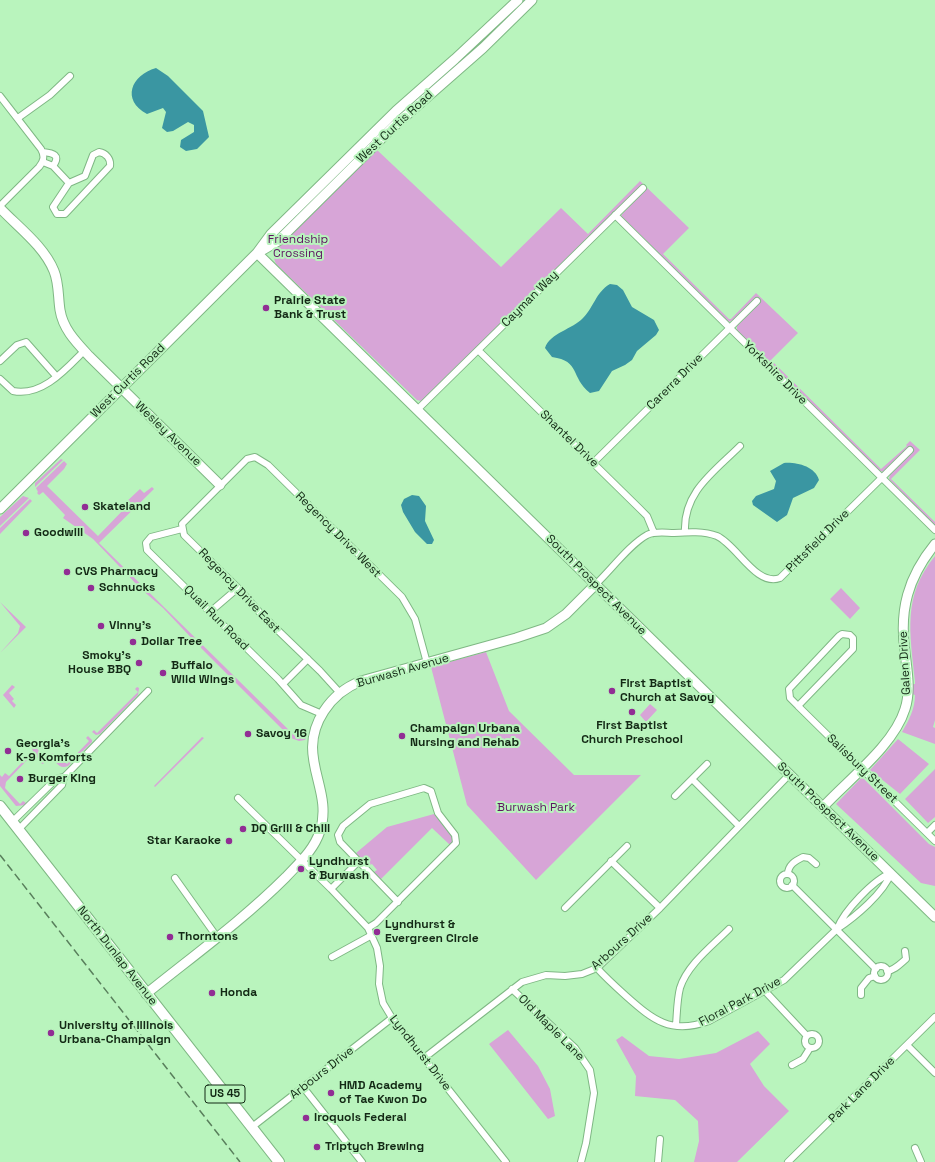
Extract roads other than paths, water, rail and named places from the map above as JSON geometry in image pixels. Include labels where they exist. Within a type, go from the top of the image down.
[{"type":"main road","name":"West Curtis Road","points":[[0,509],[257,253],[271,234],[396,111],[455,59],[518,0]]},
{"type":"main road","name":"West Curtis Road","points":[[257,253],[278,241],[393,127],[483,48],[532,0]]},
{"type":"main road","name":"Wesley Avenue","points":[[0,207],[34,243],[49,263],[56,278],[64,322],[72,336],[84,351],[220,485]]},
{"type":"main road","name":"South Prospect Avenue","points":[[257,253],[935,917]]},
{"type":"main road","name":"Galen Drive","points":[[824,807],[891,736],[905,710],[908,684],[902,626],[904,605],[914,576],[935,544]]},
{"type":"main road","name":"Burwash Avenue","points":[[146,994],[257,905],[302,860],[317,840],[323,816],[322,797],[313,763],[312,748],[315,729],[322,714],[340,693],[361,681],[516,638],[546,628],[566,614],[596,584]]},
{"type":"main road","name":"North Dunlap Avenue","points":[[0,806],[279,1162]]},
{"type":"street","points":[[18,118],[46,99],[70,76]]},
{"type":"street","points":[[0,96],[18,118],[43,157],[69,183]]},
{"type":"street","points":[[0,207],[43,157],[53,153],[57,159],[53,166]]},
{"type":"street","points":[[96,153],[101,153],[110,160],[110,166],[73,203],[68,211],[60,215],[54,211],[53,206],[69,183],[85,176],[96,153]]},
{"type":"street","name":"Cayman Way","points":[[418,409],[643,188]]},
{"type":"street","name":"Yorkshire Drive","points":[[615,215],[935,530]]},
{"type":"street","name":"Carerra Drive","points":[[593,463],[757,301]]},
{"type":"street","points":[[0,361],[17,345],[26,342],[56,376]]},
{"type":"street","name":"Shantel Drive","points":[[478,350],[647,516],[654,533]]},
{"type":"street","points":[[0,379],[13,391],[18,392],[36,390],[56,376],[84,351]]},
{"type":"street","points":[[686,532],[687,509],[696,492],[740,446]]},
{"type":"street","name":"Pittsfield Drive","points":[[596,584],[637,543],[648,535],[654,533],[686,532],[716,536],[727,543],[763,578],[776,580],[782,577],[910,450]]},
{"type":"street","name":"Regency Drive West","points":[[220,485],[247,459],[255,457],[268,465],[402,597],[414,620],[427,663]]},
{"type":"street","points":[[182,529],[182,524],[220,485]]},
{"type":"street","name":"Regency Drive East","points":[[182,529],[184,535],[340,693]]},
{"type":"street","name":"Quail Run Road","points":[[182,529],[151,537],[146,541],[146,547],[283,684],[301,705],[322,714]]},
{"type":"street","points":[[210,612],[238,588]]},
{"type":"street","name":"Salisbury Street","points":[[798,706],[850,653],[855,645],[852,636],[846,634],[839,636],[792,684],[788,695],[798,706],[935,841]]},
{"type":"street","points":[[283,684],[308,659]]},
{"type":"street","points":[[16,825],[62,785],[64,777],[148,691]]},
{"type":"street","points":[[675,796],[707,764]]},
{"type":"street","name":"Arbours Drive","points":[[424,1058],[522,982],[536,977],[577,975],[597,968],[660,908],[789,775]]},
{"type":"street","points":[[16,825],[56,779],[64,777]]},
{"type":"street","points":[[692,779],[739,826]]},
{"type":"street","points":[[368,928],[398,902],[456,843],[455,835],[438,812],[431,791],[424,788],[374,801],[339,830],[338,840],[398,902]]},
{"type":"street","name":"Lyndhurst Drive","points":[[238,798],[302,860],[368,928],[372,935],[379,958],[383,1003],[392,1018],[506,1162]]},
{"type":"street","points":[[927,833],[935,825]]},
{"type":"street","points":[[565,908],[627,846]]},
{"type":"street","points":[[788,874],[788,868],[795,861],[803,857],[809,858],[816,864]]},
{"type":"street","points":[[611,861],[660,908]]},
{"type":"street","points":[[331,889],[358,862]]},
{"type":"street","name":"Floral Park Drive","points":[[837,929],[843,915],[881,877],[890,873]]},
{"type":"street","name":"Floral Park Drive","points":[[597,968],[653,1019],[663,1023],[692,1026],[709,1021],[784,980],[837,929],[848,922],[867,904],[887,883],[890,873]]},
{"type":"street","points":[[788,874],[782,876],[781,882],[787,887],[792,885]]},
{"type":"street","points":[[788,874],[794,878],[792,885]]},
{"type":"street","points":[[174,878],[217,937]]},
{"type":"street","points":[[792,885],[876,969]]},
{"type":"street","points":[[860,898],[867,904]]},
{"type":"street","points":[[676,1025],[679,996],[684,979],[692,967],[728,929]]},
{"type":"street","points":[[332,957],[372,935]]},
{"type":"street","points":[[887,971],[892,970],[902,963],[906,958],[905,951]]},
{"type":"street","points":[[876,969],[882,967],[887,971]]},
{"type":"street","points":[[875,976],[876,969]]},
{"type":"street","points":[[875,976],[878,979],[882,979],[886,977],[887,971]]},
{"type":"street","points":[[861,995],[861,988],[869,978],[875,976]]},
{"type":"street","name":"Old Maple Lane","points":[[512,989],[576,1048],[590,1070],[594,1084],[593,1101],[586,1143],[581,1162]]},
{"type":"street","points":[[764,990],[807,1036]]},
{"type":"street","name":"Park Lane Drive","points":[[788,1162],[935,1017]]},
{"type":"street","name":"Arbours Drive","points":[[252,1128],[392,1018]]},
{"type":"street","points":[[792,1065],[803,1059],[810,1048],[817,1046],[819,1040],[815,1034],[807,1036]]},
{"type":"street","points":[[807,1036],[805,1043],[810,1048]]},
{"type":"street","points":[[906,1045],[935,1073]]},
{"type":"street","points":[[303,1087],[362,1162]]},
{"type":"street","points":[[658,1162],[660,1139]]},
{"type":"street","points":[[915,1148],[921,1162]]},
{"type":"water","points":[[156,68],[168,76],[203,111],[209,137],[197,149],[186,151],[180,147],[181,140],[194,132],[194,125],[188,122],[173,131],[167,132],[162,128],[166,112],[163,108],[147,114],[134,102],[132,88],[135,82],[147,71]]},
{"type":"water","points":[[610,284],[617,285],[623,290],[632,307],[654,320],[659,330],[656,335],[637,351],[632,360],[612,371],[599,391],[590,393],[584,387],[574,370],[567,362],[552,357],[545,348],[557,335],[579,322],[587,314],[601,291]]},
{"type":"water","points":[[784,463],[799,464],[809,468],[814,471],[819,480],[814,488],[793,498],[787,515],[777,522],[753,505],[752,501],[756,496],[774,489],[776,481],[770,471]]},
{"type":"water","points":[[412,495],[419,496],[426,506],[425,521],[434,540],[432,544],[427,544],[415,532],[403,512],[401,505],[404,499]]},
{"type":"railway","points":[[0,855],[240,1162]]},
{"type":"place","name":"Prairie State Bank & Trust","points":[[266,308]]},
{"type":"place","name":"Skateland","points":[[85,507]]},
{"type":"place","name":"Goodwill","points":[[26,533]]},
{"type":"place","name":"CVS Pharmacy","points":[[67,572]]},
{"type":"place","name":"Schnucks","points":[[91,588]]},
{"type":"place","name":"Vinny's","points":[[101,626]]},
{"type":"place","name":"Dollar Tree","points":[[133,642]]},
{"type":"place","name":"Smoky's House BBQ","points":[[139,663]]},
{"type":"place","name":"Buffalo Wild Wings","points":[[163,673]]},
{"type":"place","name":"First Baptist Church at Savoy","points":[[612,691]]},
{"type":"place","name":"First Baptist Church Preschool","points":[[632,712]]},
{"type":"place","name":"Savoy 16","points":[[248,734]]},
{"type":"place","name":"Champaign Urbana Nursing and Rehab","points":[[402,736]]},
{"type":"place","name":"Georgia's K-9 Komforts","points":[[8,751]]},
{"type":"place","name":"Burger King","points":[[20,779]]},
{"type":"place","name":"DQ Grill & Chill","points":[[243,829]]},
{"type":"place","name":"Star Karaoke","points":[[229,841]]},
{"type":"place","name":"Lyndhurst & Burwash","points":[[301,869]]},
{"type":"place","name":"Lyndhurst & Evergreen Circle","points":[[377,932]]},
{"type":"place","name":"Thorntons","points":[[170,937]]},
{"type":"place","name":"Honda","points":[[212,993]]},
{"type":"place","name":"University of Illinois Urbana-Champaign","points":[[51,1033]]},
{"type":"place","name":"HMD Academy of Tae Kwon Do","points":[[331,1093]]},
{"type":"place","name":"Iroquois Federal","points":[[306,1118]]},
{"type":"place","name":"Triptych Brewing","points":[[317,1147]]},
{"type":"park label","name":"Friendship Crossing","points":[[298,247]]},
{"type":"park label","name":"Burwash Park","points":[[536,808]]}]
